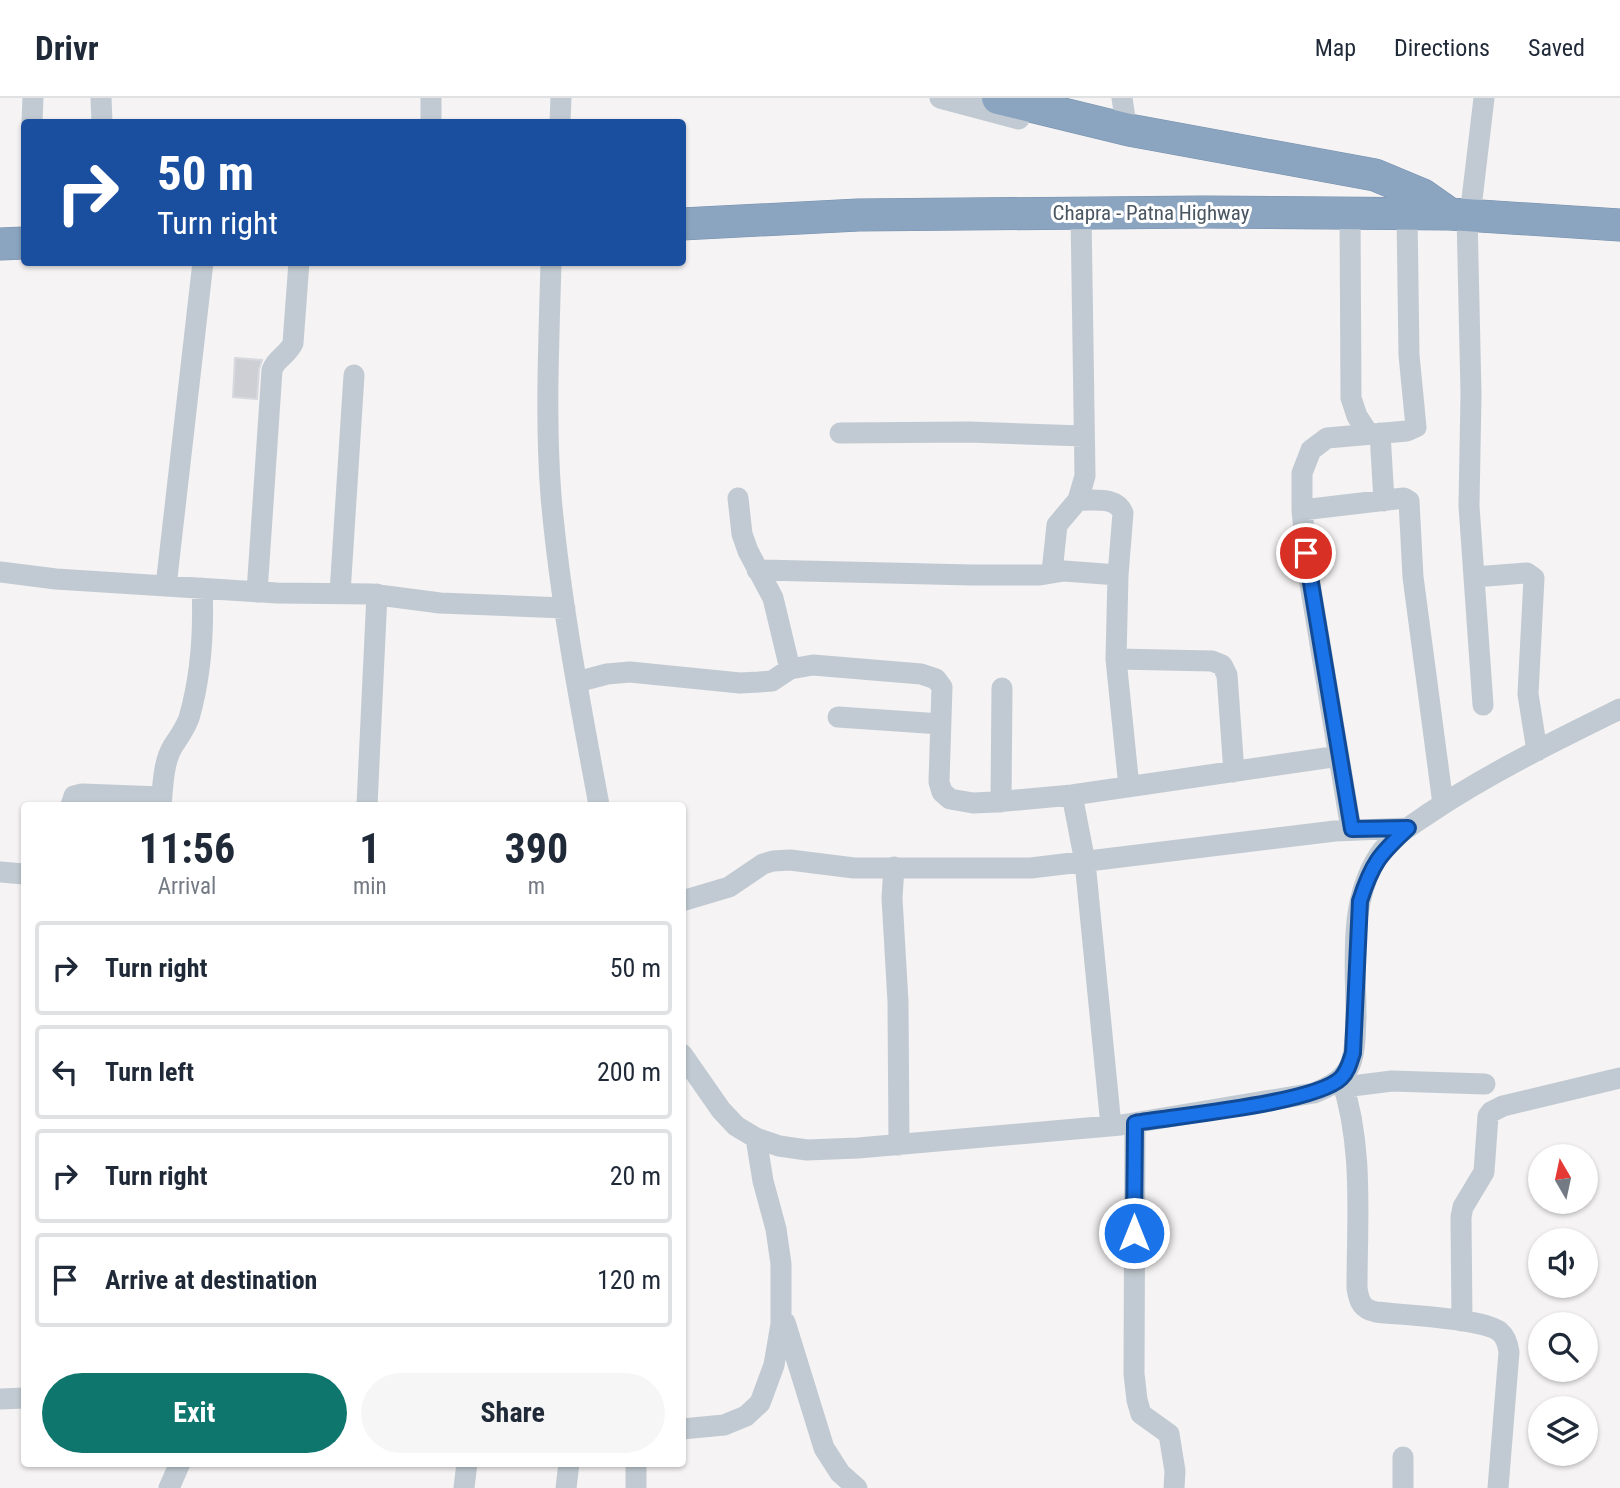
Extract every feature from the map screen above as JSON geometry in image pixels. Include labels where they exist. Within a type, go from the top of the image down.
[{"type":"highway","points":[[998,98],[1129,130],[1375,175],[1462,215]]},
{"type":"highway","name":"Chapra - Patna Highway","points":[[686,224],[858,215],[1350,213],[1462,215],[1620,225]]},
{"type":"highway","points":[[0,244],[21,243]]},
{"type":"street","points":[[32,119],[33,98]]},
{"type":"street","points":[[101,98],[102,119]]},
{"type":"street","points":[[431,119],[432,98]]},
{"type":"street","points":[[560,119],[561,98]]},
{"type":"street","points":[[940,98],[1028,121],[1224,159],[1297,160]]},
{"type":"street","points":[[1048,98],[1124,108],[1297,160]]},
{"type":"street","points":[[1483,705],[1469,506],[1471,394],[1462,215],[1484,98]]},
{"type":"street","points":[[1052,572],[1057,525],[1078,500],[1085,475],[1080,213]]},
{"type":"street","points":[[1350,213],[1351,398],[1357,416],[1374,433],[1384,501]]},
{"type":"street","points":[[1352,829],[1308,572],[1302,510],[1302,473],[1311,450],[1327,438],[1412,430],[1417,425],[1409,355],[1407,214]]},
{"type":"street","points":[[166,586],[203,266]]},
{"type":"street","points":[[257,592],[272,370],[274,363],[289,352],[293,344],[299,266]]},
{"type":"street","points":[[551,266],[551,494],[565,608],[598,802]]},
{"type":"street","points":[[340,593],[354,375]]},
{"type":"street","points":[[840,433],[969,432],[1084,436]]},
{"type":"street","points":[[738,498],[742,534],[773,598],[790,669]]},
{"type":"street","points":[[1302,510],[1406,498],[1410,503],[1413,576],[1443,804]]},
{"type":"street","points":[[1078,500],[1113,501],[1120,505],[1123,513],[1116,659],[1129,788]]},
{"type":"street","points":[[758,570],[1118,575]]},
{"type":"street","points":[[0,572],[56,579],[257,592],[377,594],[440,603],[565,608]]},
{"type":"street","points":[[1474,577],[1527,573],[1534,578],[1528,694],[1537,751]]},
{"type":"street","points":[[72,802],[74,796],[82,794],[109,799],[161,801],[167,762],[172,747],[185,729],[193,701],[202,649],[202,588]]},
{"type":"street","points":[[367,802],[377,594]]},
{"type":"street","points":[[1116,659],[1212,661],[1222,665],[1227,675],[1234,772]]},
{"type":"street","points":[[577,682],[607,674],[631,672],[749,683],[772,681],[790,669],[813,665],[921,674],[936,679],[942,687],[939,782],[942,792],[950,799],[960,801],[1001,802],[1072,795],[1339,756]]},
{"type":"street","points":[[1001,802],[1002,688]]},
{"type":"street","points":[[1498,1488],[1509,1352],[1501,1332],[1462,1321],[1376,1312],[1364,1308],[1360,1302],[1357,1288],[1357,1151],[1353,1123],[1342,1083],[1349,1067],[1356,1031],[1357,925],[1360,901],[1366,880],[1380,853],[1408,828],[1459,793],[1620,709]]},
{"type":"street","points":[[838,718],[942,724]]},
{"type":"street","points":[[1072,795],[1085,862],[1111,1126]]},
{"type":"street","points":[[686,900],[729,887],[763,864],[773,861],[790,860],[854,867],[1031,867],[1352,829],[1408,828]]},
{"type":"street","points":[[894,867],[899,1144]]},
{"type":"street","points":[[0,872],[21,874]]},
{"type":"street","points":[[686,1060],[721,1110],[736,1126],[756,1138],[779,1146],[807,1150],[1135,1123],[1297,1097],[1342,1083],[1392,1081],[1485,1084]]},
{"type":"street","points":[[1462,1321],[1461,1217],[1463,1207],[1485,1172],[1488,1116],[1503,1107],[1620,1078]]},
{"type":"street","points":[[1135,1123],[1134,1374],[1141,1414],[1169,1434],[1173,1446],[1174,1488]]},
{"type":"street","points":[[686,1428],[736,1422],[746,1416],[760,1403],[779,1347],[782,1310],[779,1247],[756,1138]]},
{"type":"street","points":[[782,1310],[824,1448],[839,1473],[858,1488]]},
{"type":"street","points":[[0,1399],[21,1398]]},
{"type":"street","points":[[1403,1457],[1403,1488]]},
{"type":"street","points":[[169,1488],[178,1467]]},
{"type":"street","points":[[464,1488],[467,1467]]},
{"type":"street","points":[[566,1488],[569,1467]]},
{"type":"street","points":[[636,1467],[636,1488]]},
{"type":"building","points":[[235,358],[262,360],[257,399],[233,397]]},
{"type":"route","points":[[1134,1233],[1135,1123],[1314,1093],[1341,1078],[1349,1067],[1353,1053],[1360,901],[1366,880],[1380,853],[1408,828],[1352,829],[1306,553]]}]
